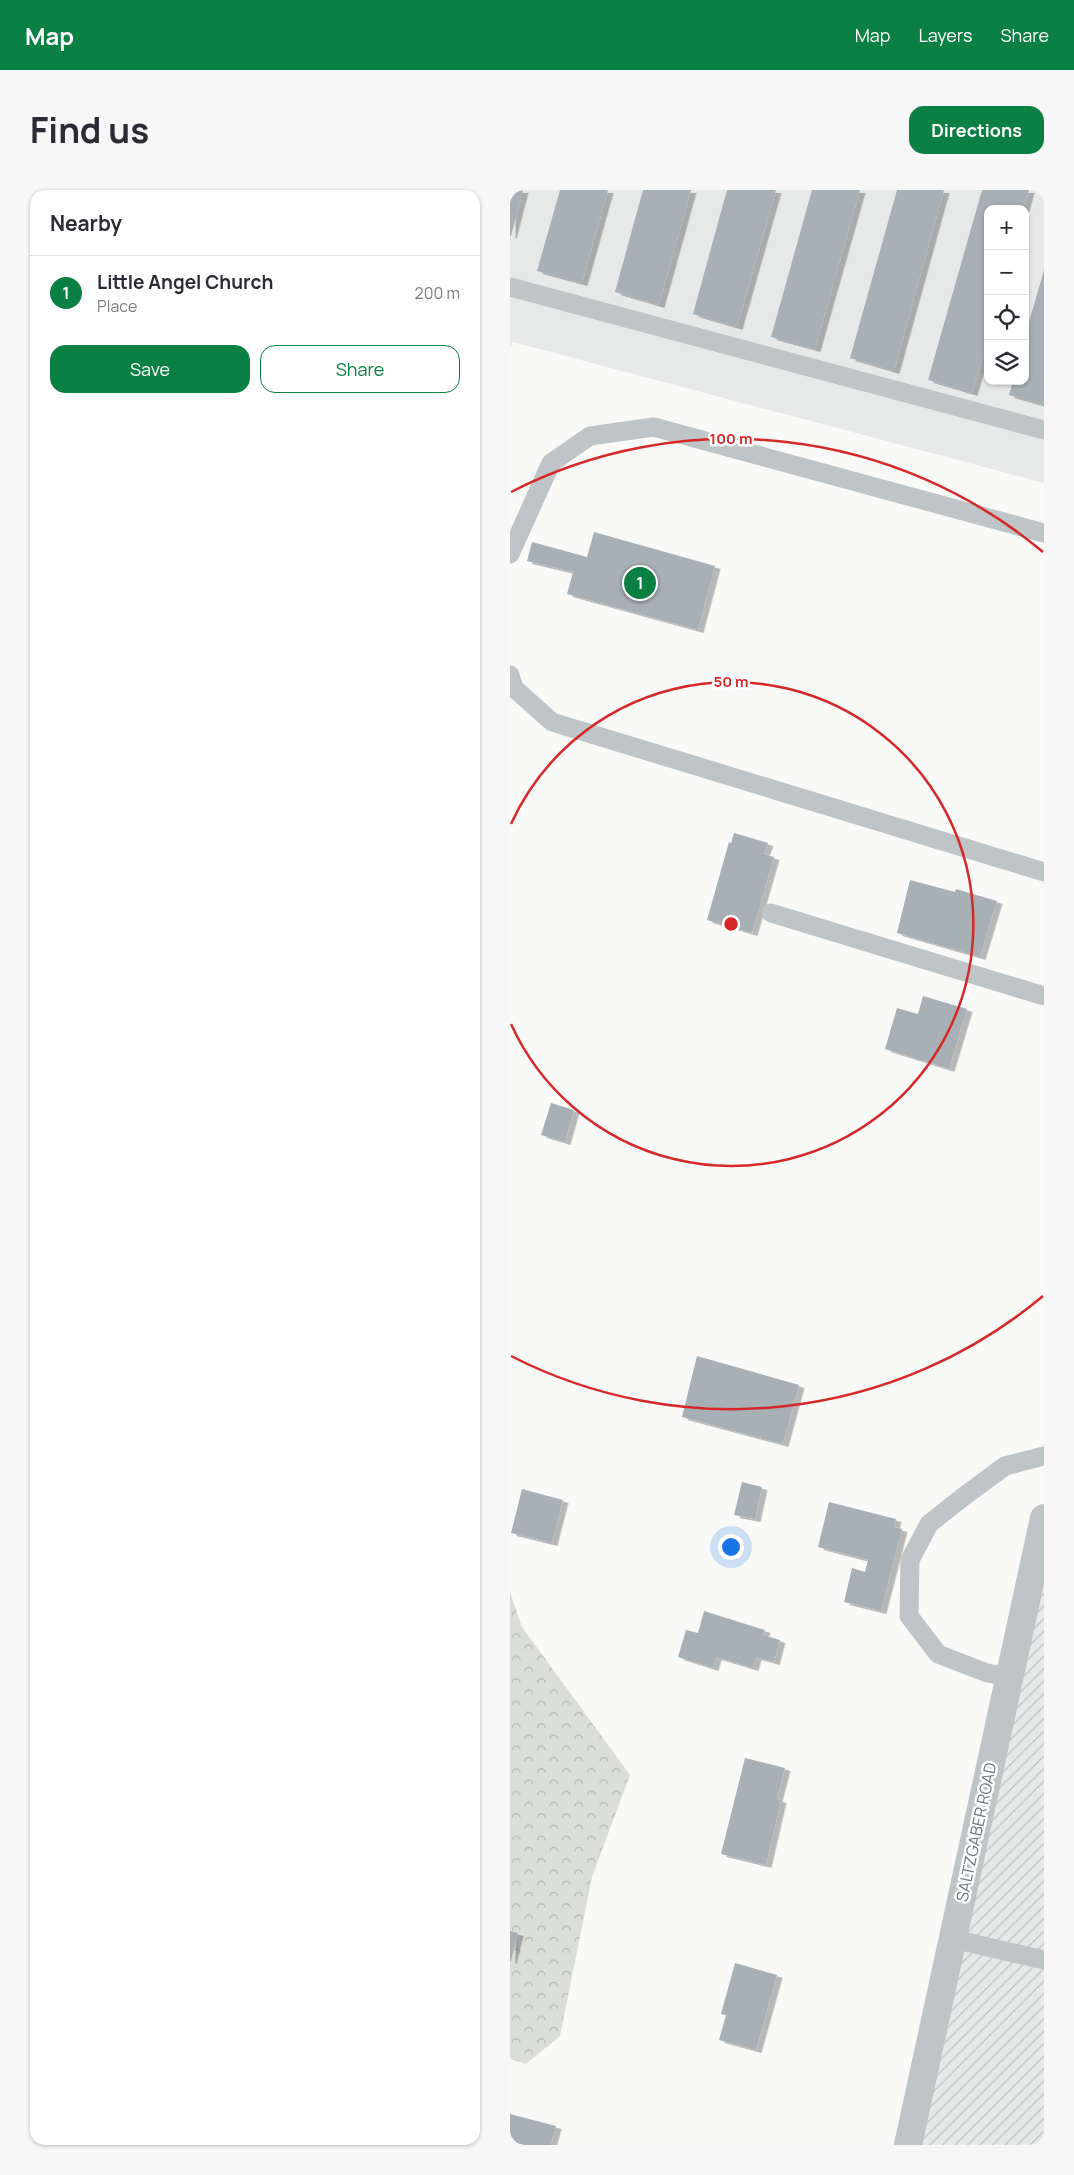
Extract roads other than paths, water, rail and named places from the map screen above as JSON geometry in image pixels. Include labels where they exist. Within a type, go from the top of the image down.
[{"type":"street","name":"SALTZGABER ROAD","points":[[908,2145],[1044,1518]]},
{"type":"lane","points":[[510,287],[1044,430]]},
{"type":"lane","points":[[510,554],[551,463],[590,436],[654,427],[1044,534]]},
{"type":"lane","points":[[510,675],[514,688],[552,722],[1044,872]]},
{"type":"lane","points":[[771,913],[1044,996]]},
{"type":"lane","points":[[1010,1677],[987,1673],[938,1654],[909,1616],[910,1560],[929,1524],[963,1496],[1005,1466],[1044,1456]]},
{"type":"lane","points":[[953,1939],[1044,1960]]},
{"type":"place","name":"Little Angel Church","points":[[640,583]]}]
